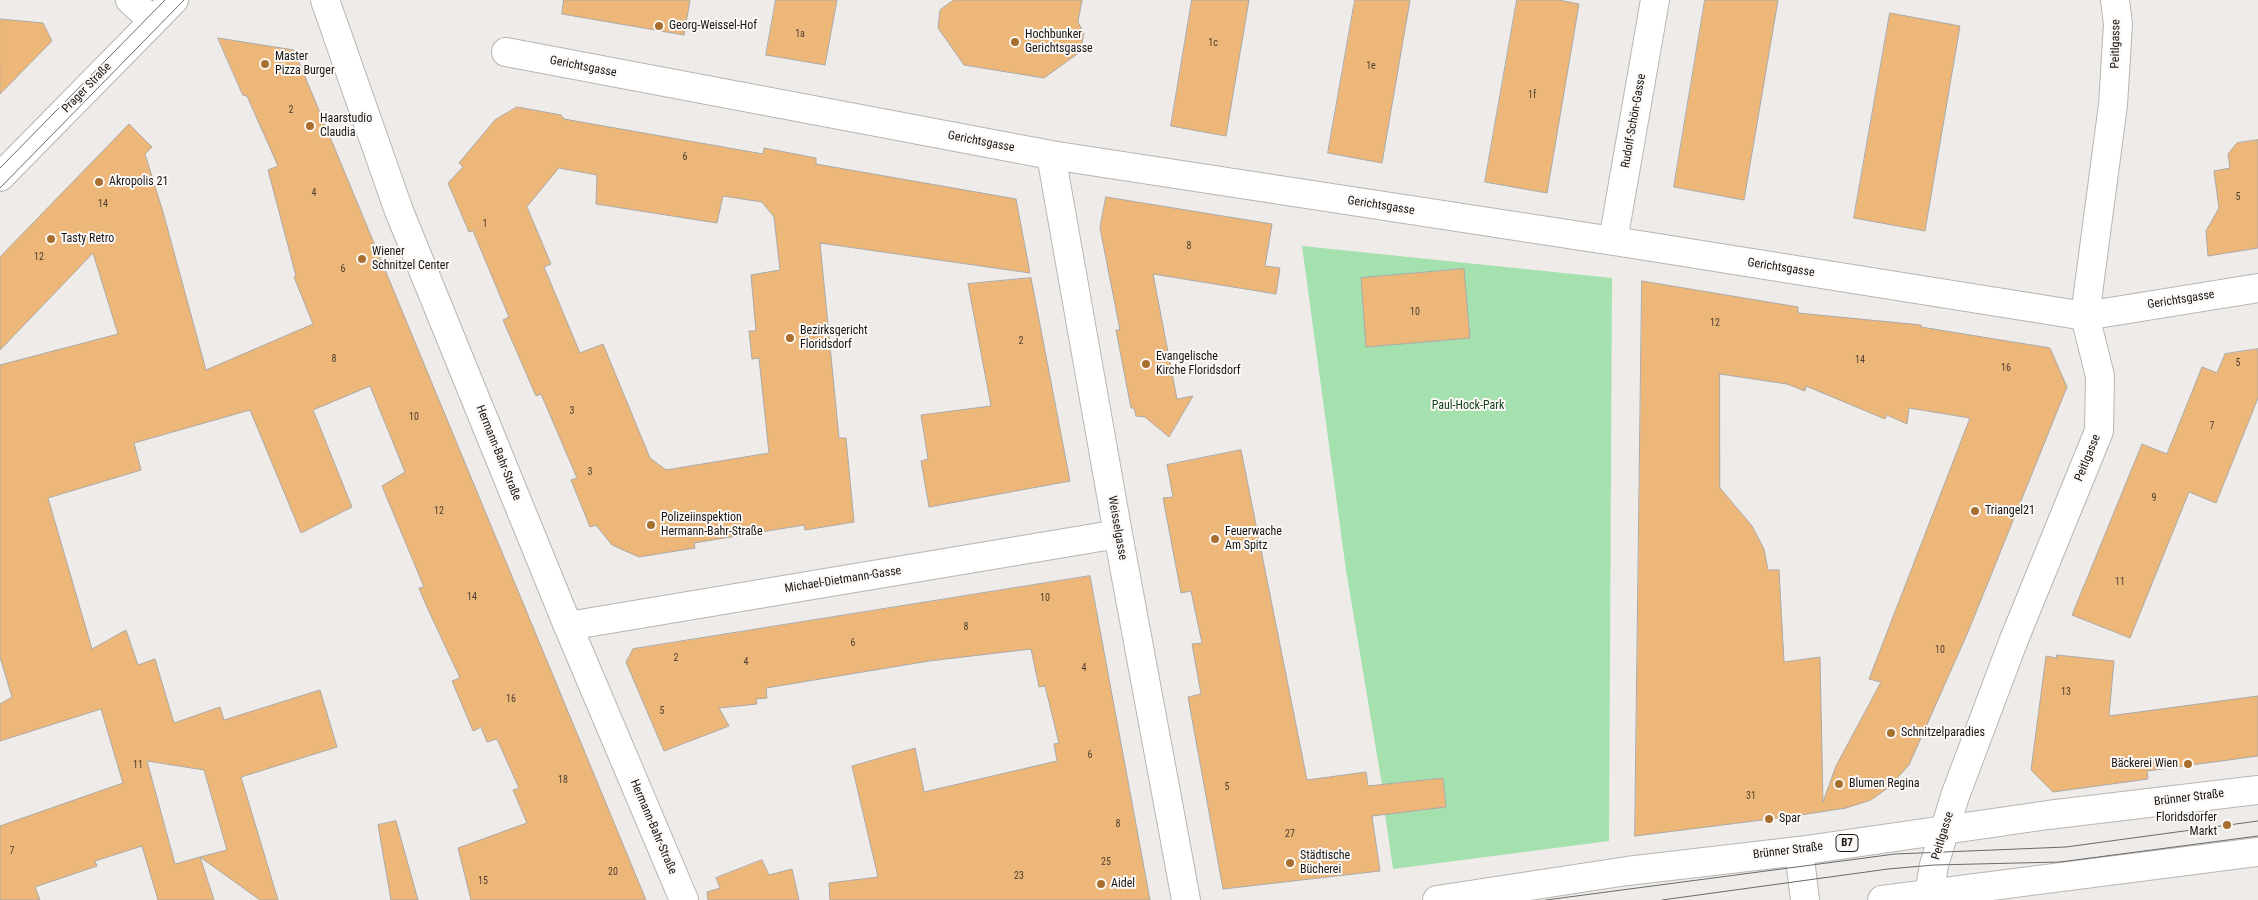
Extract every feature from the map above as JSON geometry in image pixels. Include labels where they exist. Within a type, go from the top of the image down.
[{"type":"street","points":[[130,0],[153,21]]},
{"type":"street","name":"Prager Straße","points":[[0,177],[174,0]]},
{"type":"street","name":"Hermann-Bahr-Straße","points":[[325,0],[399,211],[568,626],[684,900]]},
{"type":"street","name":"Rudolf-Schön-Gasse","points":[[1613,241],[1655,0]]},
{"type":"street","name":"Peitlgasse","points":[[1929,894],[1934,865],[1985,715],[2099,430],[2100,376],[2085,316],[2113,104],[2118,24],[2114,0]]},
{"type":"street","name":"Gerichtsgasse","points":[[506,52],[1050,155],[1613,241],[2085,316],[2258,288]]},
{"type":"street","name":"Weisselgasse","points":[[1050,155],[1186,900]]},
{"type":"street","name":"Michael-Dietmann-Gasse","points":[[568,626],[1118,534]]},
{"type":"street","name":"Brünner Straße","points":[[1437,900],[1627,871],[1799,851],[2048,815],[2258,790]]},
{"type":"street","points":[[1799,851],[1805,900]]},
{"type":"street","points":[[1882,900],[2258,852]]},
{"type":"green space","name":"Paul-Hock-Park","points":[[1302,246],[1612,278],[1609,841],[1393,869],[1385,814],[1446,807],[1443,778],[1382,785],[1346,570]]},
{"type":"building","name":"Georg-Weissel-Hof","points":[[564,0],[690,0],[684,35],[562,14]]},
{"type":"building","points":[[776,0],[837,0],[825,65],[766,55]]},
{"type":"building","name":"Hochbunker Gerichtsgasse","points":[[954,0],[1082,0],[1078,22],[1084,33],[1080,52],[1044,78],[964,65],[938,28],[940,10]]},
{"type":"building","points":[[1192,0],[1249,0],[1226,136],[1171,126]]},
{"type":"building","points":[[1355,0],[1410,0],[1382,163],[1328,153]]},
{"type":"building","points":[[1517,0],[1559,0],[1579,4],[1547,193],[1485,182]]},
{"type":"building","points":[[1705,0],[1778,0],[1744,200],[1674,187]]},
{"type":"building","points":[[1890,13],[1960,26],[1925,231],[1854,218]]},
{"type":"building","points":[[0,19],[43,23],[52,41],[0,94]]},
{"type":"building","points":[[218,38],[294,50],[646,900],[471,900],[458,848],[527,823],[513,790],[519,788],[497,739],[487,742],[481,727],[473,731],[452,681],[460,678],[419,588],[424,587],[382,486],[405,472],[370,386],[313,410],[352,507],[301,533],[250,410],[134,443],[141,470],[48,498],[92,649],[126,630],[138,665],[155,659],[174,723],[220,707],[224,720],[320,690],[337,747],[241,777],[278,900],[260,900],[200,857],[214,900],[158,900],[142,846],[95,861],[97,866],[35,887],[40,900],[0,900],[0,826],[123,783],[101,709],[0,741],[0,704],[12,697],[0,657],[0,365],[118,334],[93,253],[0,350],[0,257],[129,124],[152,147],[145,154],[163,212],[206,370],[313,324],[294,277],[296,276],[268,170],[278,166],[247,96],[243,95]],"holes":[[[147,761],[204,770],[227,850],[175,864]]]},
{"type":"building","name":"Bezirksgericht Floridsdorf","points":[[517,107],[561,115],[564,119],[763,154],[764,148],[816,158],[816,164],[1016,199],[1030,273],[820,243],[839,438],[846,438],[854,522],[805,530],[804,525],[694,543],[695,548],[639,557],[612,545],[596,525],[590,527],[571,480],[577,478],[541,394],[536,396],[503,320],[509,317],[473,231],[469,232],[448,183],[463,167],[459,163],[495,120]],"holes":[[[559,168],[597,175],[596,204],[717,223],[723,196],[762,202],[774,217],[780,270],[751,275],[756,331],[749,331],[752,359],[759,358],[769,453],[666,470],[650,458],[603,344],[580,353],[544,267],[551,264],[527,207]]]},
{"type":"building","points":[[2258,140],[2258,248],[2208,256],[2206,231],[2219,208],[2214,171],[2230,168],[2228,154],[2237,143]]},
{"type":"building","points":[[1106,197],[1272,224],[1265,266],[1280,268],[1276,294],[1153,274],[1177,399],[1193,396],[1169,437],[1145,417],[1136,416],[1134,408],[1131,408],[1116,330],[1120,330],[1100,228]]},
{"type":"building","points":[[1464,269],[1470,338],[1366,347],[1361,278]]},
{"type":"building","points":[[1031,278],[1070,481],[929,507],[921,461],[928,459],[921,415],[991,406],[968,284]]},
{"type":"building","points":[[1642,281],[1798,307],[1798,313],[1921,325],[1921,327],[2050,348],[2067,387],[1968,632],[1909,765],[1889,787],[1871,800],[1846,808],[1635,836]],"holes":[[[1720,374],[1787,384],[1805,391],[1806,386],[1885,419],[1887,415],[1907,424],[1909,408],[1970,418],[1869,679],[1881,682],[1836,766],[1823,802],[1820,657],[1784,662],[1779,570],[1768,570],[1764,549],[1752,526],[1720,488]]]},
{"type":"building","points":[[2258,349],[2258,398],[2216,503],[2189,492],[2130,638],[2072,615],[2142,444],[2167,454],[2202,367],[2217,373],[2225,354]]},
{"type":"building","points":[[1241,450],[1307,780],[1366,772],[1368,786],[1443,778],[1446,807],[1372,816],[1380,871],[1223,889],[1188,697],[1201,694],[1192,644],[1202,643],[1191,591],[1181,593],[1163,498],[1173,497],[1167,465]]},
{"type":"building","points":[[1090,576],[1150,900],[830,900],[829,883],[878,877],[852,766],[915,748],[924,792],[1057,761],[1054,744],[1059,743],[1045,686],[1039,687],[1031,649],[929,661],[766,688],[767,698],[756,699],[757,704],[719,708],[729,726],[664,751],[626,662],[633,649]]},
{"type":"building","points":[[2057,655],[2114,661],[2109,716],[2258,696],[2258,756],[2147,771],[2148,779],[2053,792],[2031,770],[2046,656],[2056,658]]},
{"type":"building","points":[[396,821],[418,900],[391,900],[378,825]]},
{"type":"building","points":[[762,860],[769,875],[792,869],[799,900],[708,900],[707,892],[720,888],[716,878]]},
{"type":"tram line","points":[[0,168],[165,0]]},
{"type":"tram line","points":[[0,188],[184,0]]},
{"type":"tram line","points":[[1546,900],[1895,854],[2066,847],[2258,821]]},
{"type":"tram line","points":[[1662,900],[1888,869],[1934,865],[2060,862],[2258,836]]},
{"type":"place","name":"Georg-Weissel-Hof","points":[[659,26]]},
{"type":"place","name":"Hochbunker Gerichtsgasse","points":[[1015,42]]},
{"type":"place","name":"Master Pizza Burger","points":[[265,64]]},
{"type":"place","name":"Haarstudio Claudia","points":[[310,126]]},
{"type":"place","name":"Akropolis 21","points":[[99,182]]},
{"type":"place","name":"Tasty Retro","points":[[51,239]]},
{"type":"place","name":"Wiener Schnitzel Center","points":[[362,259]]},
{"type":"place","name":"Bezirksgericht Floridsdorf","points":[[790,338]]},
{"type":"place","name":"Evangelische Kirche Floridsdorf","points":[[1146,364]]},
{"type":"place","name":"Triangel21","points":[[1975,511]]},
{"type":"place","name":"Polizeiinspektion Hermann-Bahr-Straße","points":[[651,525]]},
{"type":"place","name":"Feuerwache Am Spitz","points":[[1215,539]]},
{"type":"place","name":"Schnitzelparadies","points":[[1891,733]]},
{"type":"place","name":"Bäckerei Wien","points":[[2188,764]]},
{"type":"place","name":"Blumen Regina","points":[[1839,784]]},
{"type":"place","name":"Spar","points":[[1769,819]]},
{"type":"place","name":"Floridsdorfer Markt","points":[[2227,825]]},
{"type":"place","name":"Städtische Bücherei","points":[[1290,863]]},
{"type":"place","name":"Aidel","points":[[1101,884]]}]
